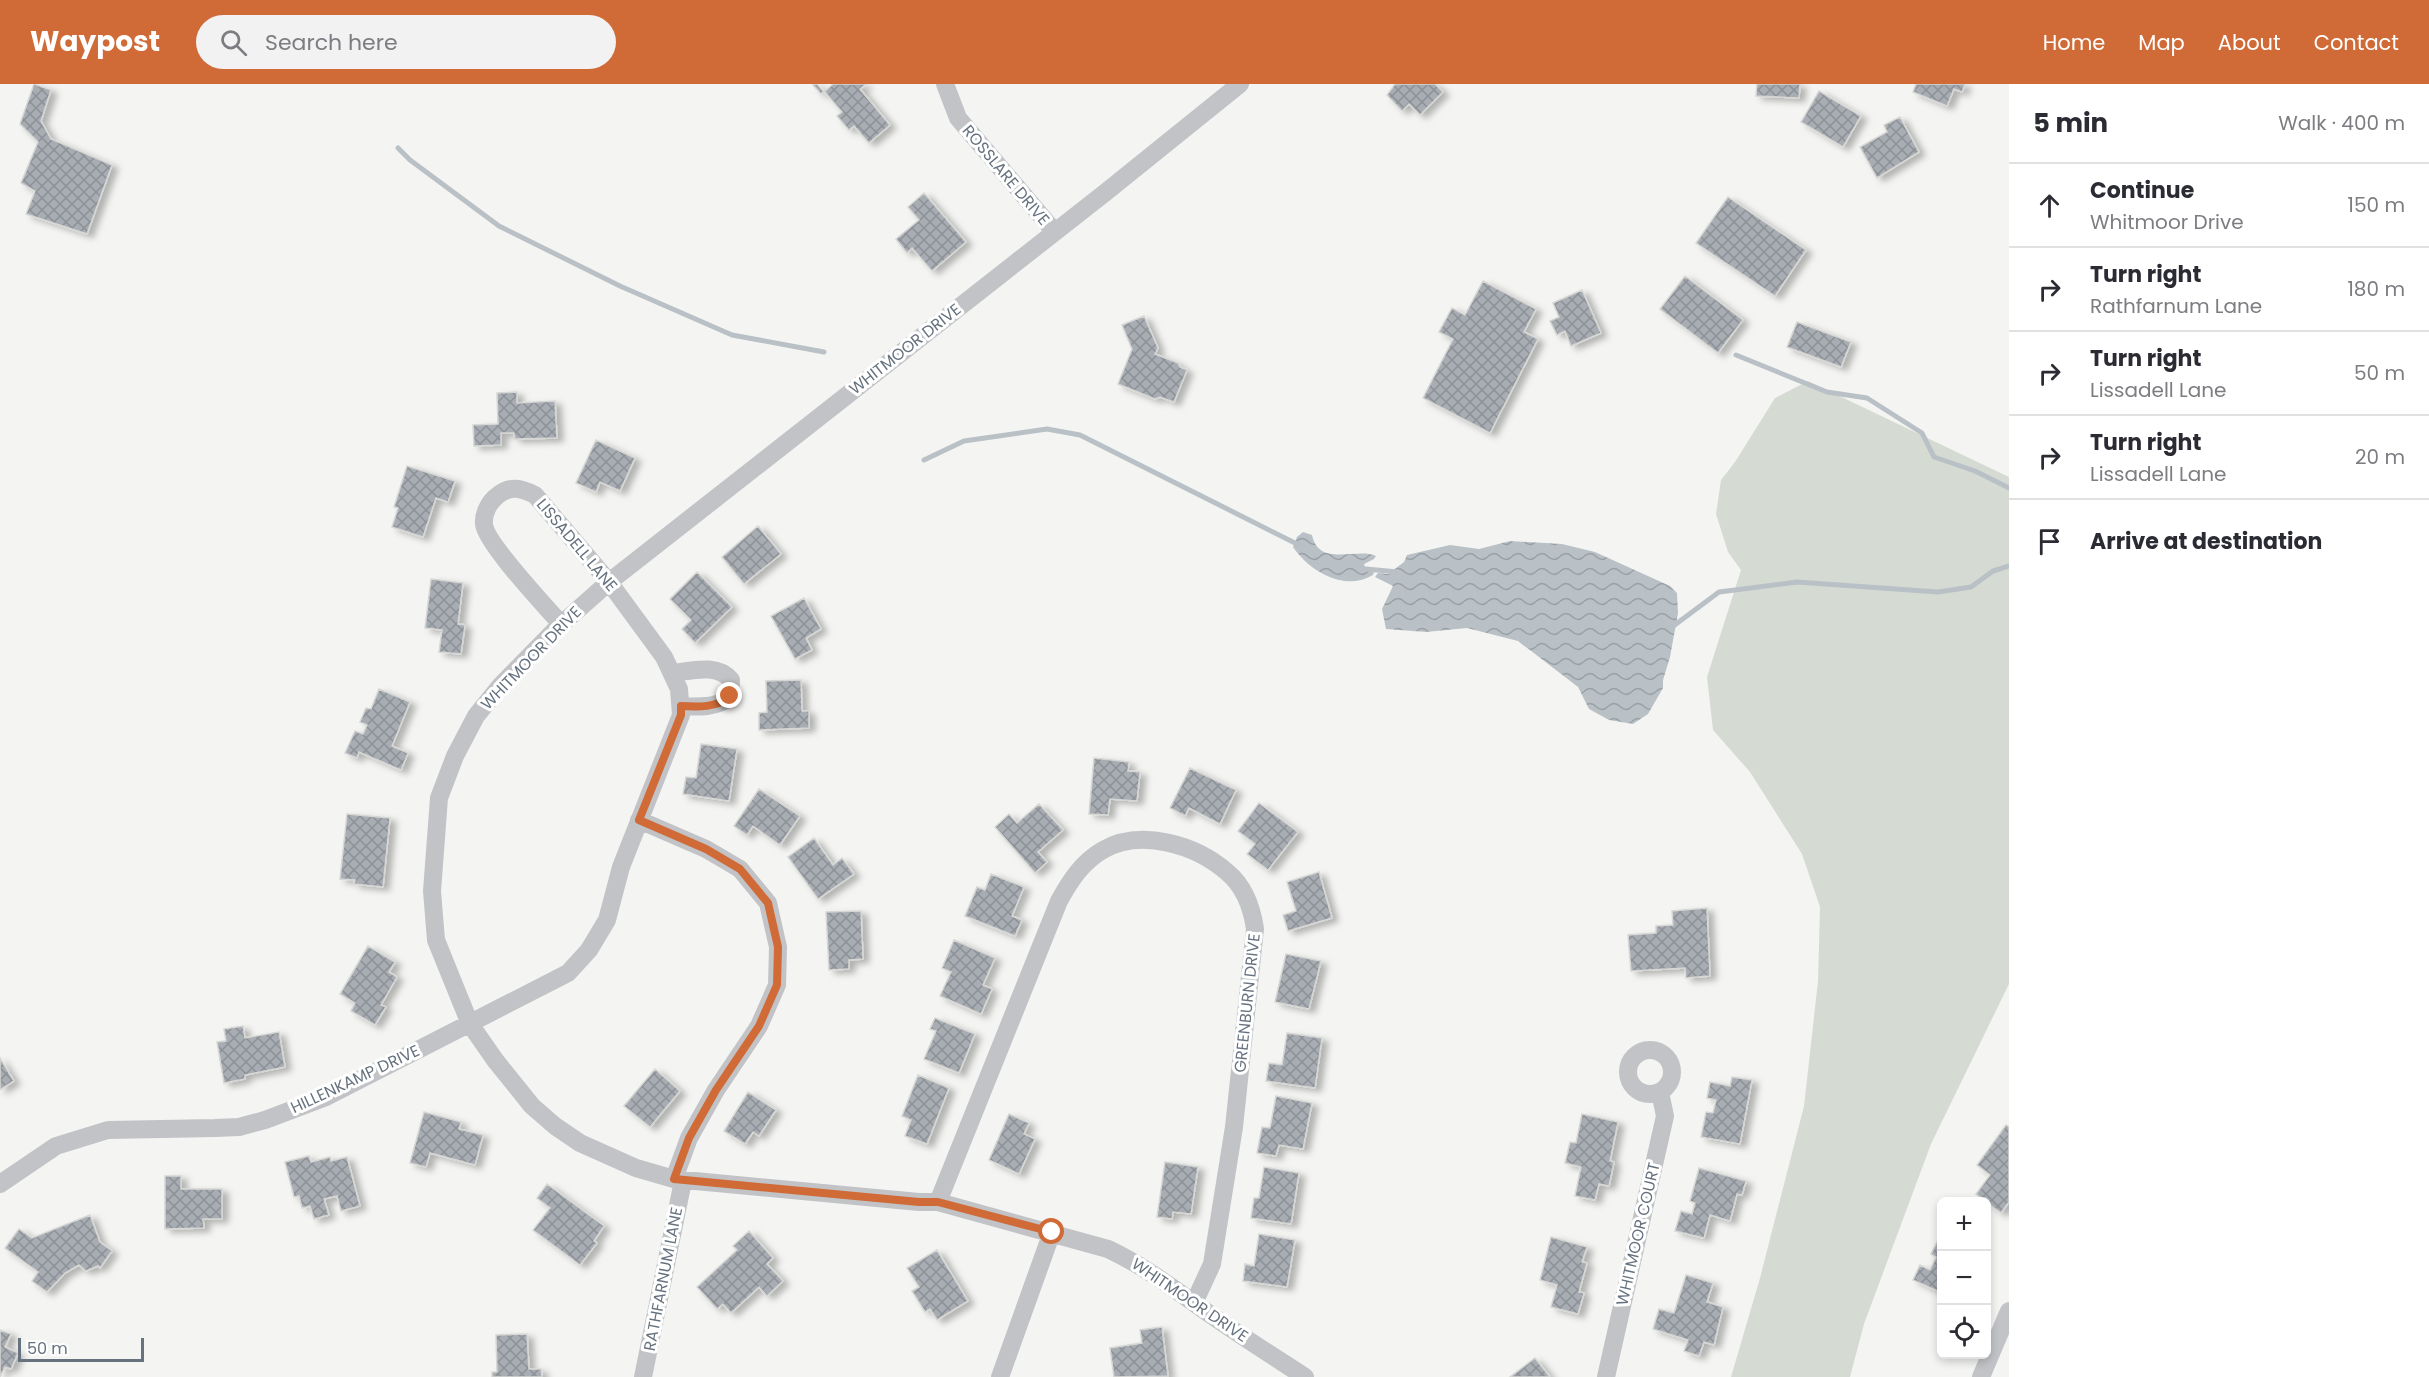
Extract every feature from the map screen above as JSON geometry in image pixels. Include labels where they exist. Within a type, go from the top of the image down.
[{"type":"street","name":"ROSSLARE DRIVE","points":[[945,84],[958,118],[1054,231]]},
{"type":"street","name":"WHITMOOR DRIVE","points":[[1240,84],[609,582],[561,624],[501,685],[476,716],[455,756],[439,798],[432,891],[436,940],[470,1024],[532,1106],[580,1143],[636,1168],[678,1180],[938,1202],[1108,1249],[1132,1260],[1164,1280],[1194,1303],[1305,1377]]},
{"type":"street","name":"LISSADELL LANE","points":[[561,624],[494,544],[484,526],[485,512],[495,497],[507,489],[520,488],[536,495],[609,582],[664,657],[679,689],[681,715],[639,820]]},
{"type":"street","points":[[672,673],[715,669],[726,674],[731,680],[730,696],[722,703],[696,707],[681,706]]},
{"type":"street","name":"HILLENKAMP DRIVE","points":[[0,1184],[56,1146],[108,1130],[231,1127],[265,1120],[326,1097],[568,973],[589,950],[607,920],[621,867],[639,820]]},
{"type":"street","name":"RATHFARNUM LANE","points":[[639,820],[706,849],[740,869],[768,903],[778,947],[777,985],[759,1026],[716,1090],[689,1138],[678,1180],[643,1377]]},
{"type":"street","name":"GREENBURN DRIVE","points":[[938,1202],[1059,901],[1070,880],[1086,862],[1104,849],[1123,841],[1146,839],[1191,850],[1228,872],[1246,896],[1255,928],[1234,1127],[1212,1264],[1194,1303]]},
{"type":"street","name":"WHITMOOR COURT","points":[[1606,1377],[1665,1116],[1660,1092]]},
{"type":"street","points":[[1000,1377],[1052,1232]]},
{"type":"street","points":[[1981,1377],[2009,1311]]},
{"type":"shaded area","points":[[1808,381],[2009,477],[2009,984],[1931,1144],[1864,1324],[1850,1377],[1731,1377],[1760,1278],[1804,1106],[1818,981],[1820,907],[1802,854],[1750,772],[1713,730],[1707,677],[1741,570],[1728,552],[1716,514],[1721,480],[1775,398]]},
{"type":"water","points":[[1303,532],[1312,535],[1316,545],[1322,551],[1330,554],[1376,556],[1364,564],[1365,567],[1374,571],[1373,575],[1362,580],[1351,581],[1329,577],[1318,571],[1293,547],[1297,537]]},
{"type":"water","points":[[1510,541],[1562,544],[1595,552],[1670,586],[1677,593],[1678,613],[1663,688],[1648,714],[1633,724],[1609,720],[1589,709],[1578,687],[1518,641],[1467,628],[1426,632],[1386,629],[1382,609],[1393,586],[1375,577],[1378,573],[1388,574],[1404,562],[1407,555],[1450,545],[1479,549]]},
{"type":"building","points":[[34,84],[51,90],[41,121],[51,139],[112,165],[87,234],[26,214],[35,191],[21,183],[38,142],[20,124]]},
{"type":"building","points":[[817,84],[824,91],[821,94],[813,85]]},
{"type":"building","points":[[833,84],[866,84],[860,89],[890,125],[869,143],[854,126],[849,130],[837,116],[842,112],[824,92]]},
{"type":"building","points":[[1395,84],[1435,84],[1443,92],[1420,115],[1409,104],[1402,111],[1387,95]]},
{"type":"building","points":[[1757,84],[1800,84],[1799,98],[1756,96]]},
{"type":"building","points":[[1916,84],[1965,84],[1962,92],[1954,89],[1947,106],[1913,92]]},
{"type":"building","points":[[1819,91],[1861,116],[1843,147],[1801,122]]},
{"type":"building","points":[[1900,117],[1919,152],[1877,178],[1860,147],[1887,132],[1884,125]]},
{"type":"building","points":[[924,193],[966,242],[932,271],[912,248],[907,253],[896,239],[919,220],[908,207]]},
{"type":"building","points":[[1728,197],[1806,250],[1775,296],[1696,243]]},
{"type":"building","points":[[1685,276],[1743,320],[1718,353],[1660,309]]},
{"type":"building","points":[[1483,281],[1536,309],[1524,332],[1538,339],[1490,433],[1423,398],[1453,339],[1439,332],[1452,308],[1465,315]]},
{"type":"building","points":[[1582,290],[1601,333],[1571,346],[1565,331],[1557,335],[1550,321],[1559,317],[1553,303]]},
{"type":"building","points":[[1144,316],[1158,348],[1155,354],[1178,363],[1180,367],[1187,370],[1174,402],[1160,397],[1155,399],[1118,384],[1132,349],[1122,325]]},
{"type":"building","points":[[1797,322],[1851,342],[1841,367],[1787,347]]},
{"type":"building","points":[[517,392],[517,403],[555,401],[557,438],[515,439],[514,433],[501,433],[501,445],[474,446],[473,425],[498,424],[497,393]]},
{"type":"building","points":[[596,440],[635,458],[620,491],[600,482],[596,492],[576,483]]},
{"type":"building","points":[[407,466],[455,481],[448,502],[436,498],[423,537],[392,527],[398,508],[394,507]]},
{"type":"building","points":[[758,526],[781,554],[744,584],[722,557]]},
{"type":"building","points":[[697,572],[732,607],[695,643],[682,629],[691,620],[670,599]]},
{"type":"building","points":[[431,579],[463,583],[458,624],[465,625],[461,654],[439,652],[442,630],[425,628]]},
{"type":"building","points":[[804,598],[821,629],[806,638],[812,650],[795,659],[771,616]]},
{"type":"building","points":[[801,680],[802,711],[809,711],[809,728],[759,730],[759,713],[767,712],[766,681]]},
{"type":"building","points":[[379,689],[410,702],[392,746],[408,753],[401,770],[359,752],[357,758],[345,753],[355,731],[363,734],[367,725],[360,722],[366,708],[371,709]]},
{"type":"building","points":[[701,744],[737,749],[729,801],[683,794],[686,777],[696,778]]},
{"type":"building","points":[[1094,758],[1129,762],[1128,771],[1140,772],[1137,801],[1110,799],[1108,815],[1089,814]]},
{"type":"building","points":[[1190,768],[1236,790],[1220,824],[1189,808],[1185,816],[1170,808]]},
{"type":"building","points":[[759,789],[800,816],[780,845],[753,826],[747,835],[734,826]]},
{"type":"building","points":[[1259,803],[1298,832],[1268,870],[1247,854],[1255,844],[1238,831]]},
{"type":"building","points":[[1039,804],[1063,830],[1038,852],[1047,862],[1035,873],[995,827],[1009,814],[1017,823]]},
{"type":"building","points":[[347,814],[390,818],[383,887],[354,884],[355,880],[340,879]]},
{"type":"building","points":[[814,838],[833,865],[842,858],[854,874],[818,899],[788,857]]},
{"type":"building","points":[[1319,872],[1332,918],[1288,931],[1283,915],[1296,911],[1287,882]]},
{"type":"building","points":[[991,874],[1024,887],[1012,916],[1022,920],[1015,936],[965,916],[977,887],[985,890]]},
{"type":"building","points":[[1707,908],[1710,976],[1686,978],[1685,968],[1631,971],[1628,935],[1656,933],[1656,926],[1673,925],[1672,911]]},
{"type":"building","points":[[861,911],[863,959],[849,960],[849,969],[829,970],[826,912]]},
{"type":"building","points":[[954,940],[995,958],[983,985],[992,989],[981,1014],[940,996],[951,972],[942,968]]},
{"type":"building","points":[[368,946],[395,962],[389,972],[397,977],[381,1005],[386,1007],[375,1025],[351,1011],[355,1003],[340,994]]},
{"type":"building","points":[[1286,954],[1321,961],[1309,1009],[1275,1002]]},
{"type":"building","points":[[935,1018],[975,1034],[959,1073],[924,1059],[936,1031],[930,1029]]},
{"type":"building","points":[[243,1026],[245,1038],[279,1032],[285,1067],[245,1075],[245,1079],[224,1083],[217,1042],[226,1041],[224,1029]]},
{"type":"building","points":[[1287,1033],[1322,1038],[1315,1088],[1266,1081],[1269,1063],[1282,1065]]},
{"type":"building","points":[[0,1058],[14,1081],[0,1090]]},
{"type":"building","points":[[655,1069],[680,1091],[650,1127],[624,1106]]},
{"type":"building","points":[[918,1075],[949,1088],[927,1144],[905,1136],[911,1120],[902,1116]]},
{"type":"building","points":[[1732,1077],[1752,1080],[1740,1144],[1701,1137],[1706,1112],[1713,1113],[1716,1100],[1707,1098],[1710,1082],[1730,1086]]},
{"type":"building","points":[[748,1092],[776,1110],[759,1136],[753,1132],[745,1144],[724,1131]]},
{"type":"building","points":[[1276,1096],[1312,1103],[1303,1149],[1279,1145],[1276,1156],[1257,1153],[1262,1127],[1270,1128]]},
{"type":"building","points":[[424,1112],[461,1122],[459,1129],[483,1135],[475,1165],[430,1153],[426,1167],[410,1163]]},
{"type":"building","points":[[1009,1114],[1029,1123],[1024,1134],[1035,1139],[1019,1174],[989,1160]]},
{"type":"building","points":[[1582,1114],[1618,1122],[1610,1161],[1614,1162],[1609,1186],[1599,1184],[1595,1200],[1575,1196],[1581,1167],[1565,1163],[1570,1142],[1576,1143]]},
{"type":"building","points":[[2006,1125],[2009,1127],[2009,1202],[2001,1213],[1991,1205],[1991,1197],[1980,1197],[1976,1194],[1990,1175],[1977,1165]]},
{"type":"building","points":[[309,1156],[311,1162],[330,1157],[331,1161],[347,1157],[360,1206],[341,1211],[337,1196],[324,1199],[329,1215],[314,1219],[310,1206],[302,1208],[299,1196],[294,1197],[285,1162]]},
{"type":"building","points":[[1165,1162],[1198,1167],[1191,1214],[1173,1212],[1172,1219],[1157,1217]]},
{"type":"building","points":[[1264,1167],[1299,1173],[1291,1224],[1251,1218],[1254,1198],[1259,1198]]},
{"type":"building","points":[[1699,1168],[1746,1181],[1742,1195],[1737,1194],[1730,1221],[1710,1215],[1704,1238],[1675,1231],[1681,1211],[1692,1214],[1695,1203],[1690,1201]]},
{"type":"building","points":[[165,1176],[181,1176],[181,1189],[222,1189],[222,1219],[203,1219],[204,1228],[165,1229]]},
{"type":"building","points":[[547,1184],[604,1226],[594,1241],[597,1243],[580,1265],[533,1230],[550,1208],[537,1198]]},
{"type":"building","points":[[90,1215],[100,1242],[112,1251],[100,1268],[98,1266],[86,1271],[79,1265],[65,1273],[47,1292],[32,1281],[38,1272],[5,1248],[19,1229],[32,1238]]},
{"type":"building","points":[[749,1231],[773,1258],[767,1264],[783,1281],[767,1296],[759,1287],[731,1313],[723,1304],[717,1309],[697,1287],[737,1250],[733,1246]]},
{"type":"building","points":[[1259,1234],[1295,1240],[1287,1287],[1243,1281],[1245,1264],[1254,1266]]},
{"type":"building","points":[[1551,1237],[1587,1247],[1582,1262],[1587,1263],[1579,1292],[1584,1293],[1578,1314],[1551,1307],[1557,1285],[1540,1280]]},
{"type":"building","points":[[1937,1242],[1937,1291],[1913,1280],[1920,1265],[1930,1270],[1936,1257],[1931,1254]]},
{"type":"building","points":[[937,1250],[968,1301],[937,1320],[930,1309],[925,1312],[912,1291],[919,1287],[907,1268]]},
{"type":"building","points":[[1686,1275],[1713,1283],[1707,1302],[1723,1307],[1714,1345],[1704,1342],[1699,1356],[1684,1351],[1688,1340],[1653,1329],[1659,1309],[1674,1313]]},
{"type":"building","points":[[1162,1327],[1168,1376],[1114,1377],[1110,1348],[1142,1343],[1140,1330]]},
{"type":"building","points":[[0,1330],[11,1334],[5,1347],[18,1353],[11,1369],[5,1367],[0,1377]]},
{"type":"building","points":[[527,1334],[529,1369],[541,1369],[542,1377],[492,1377],[492,1372],[497,1372],[496,1335]]},
{"type":"building","points":[[1535,1358],[1550,1377],[1510,1377]]},
{"type":"waterway","points":[[398,148],[410,160],[499,226],[620,286],[732,335],[824,352]]},
{"type":"waterway","points":[[1736,355],[1827,392],[1867,398],[1922,433],[1934,457],[1975,471],[2009,488]]},
{"type":"waterway","points":[[924,460],[964,441],[1047,429],[1080,435],[1301,546]]},
{"type":"waterway","points":[[1672,627],[1719,592],[1797,582],[1938,592],[1971,587],[1993,571],[2009,566]]},
{"type":"waterway","points":[[1366,569],[1398,572]]},
{"type":"route","points":[[730,696],[722,703],[696,707],[681,706],[681,715],[639,820],[706,849],[740,869],[768,903],[778,947],[777,985],[759,1026],[716,1090],[689,1138],[674,1179],[938,1202],[1052,1232]]}]
